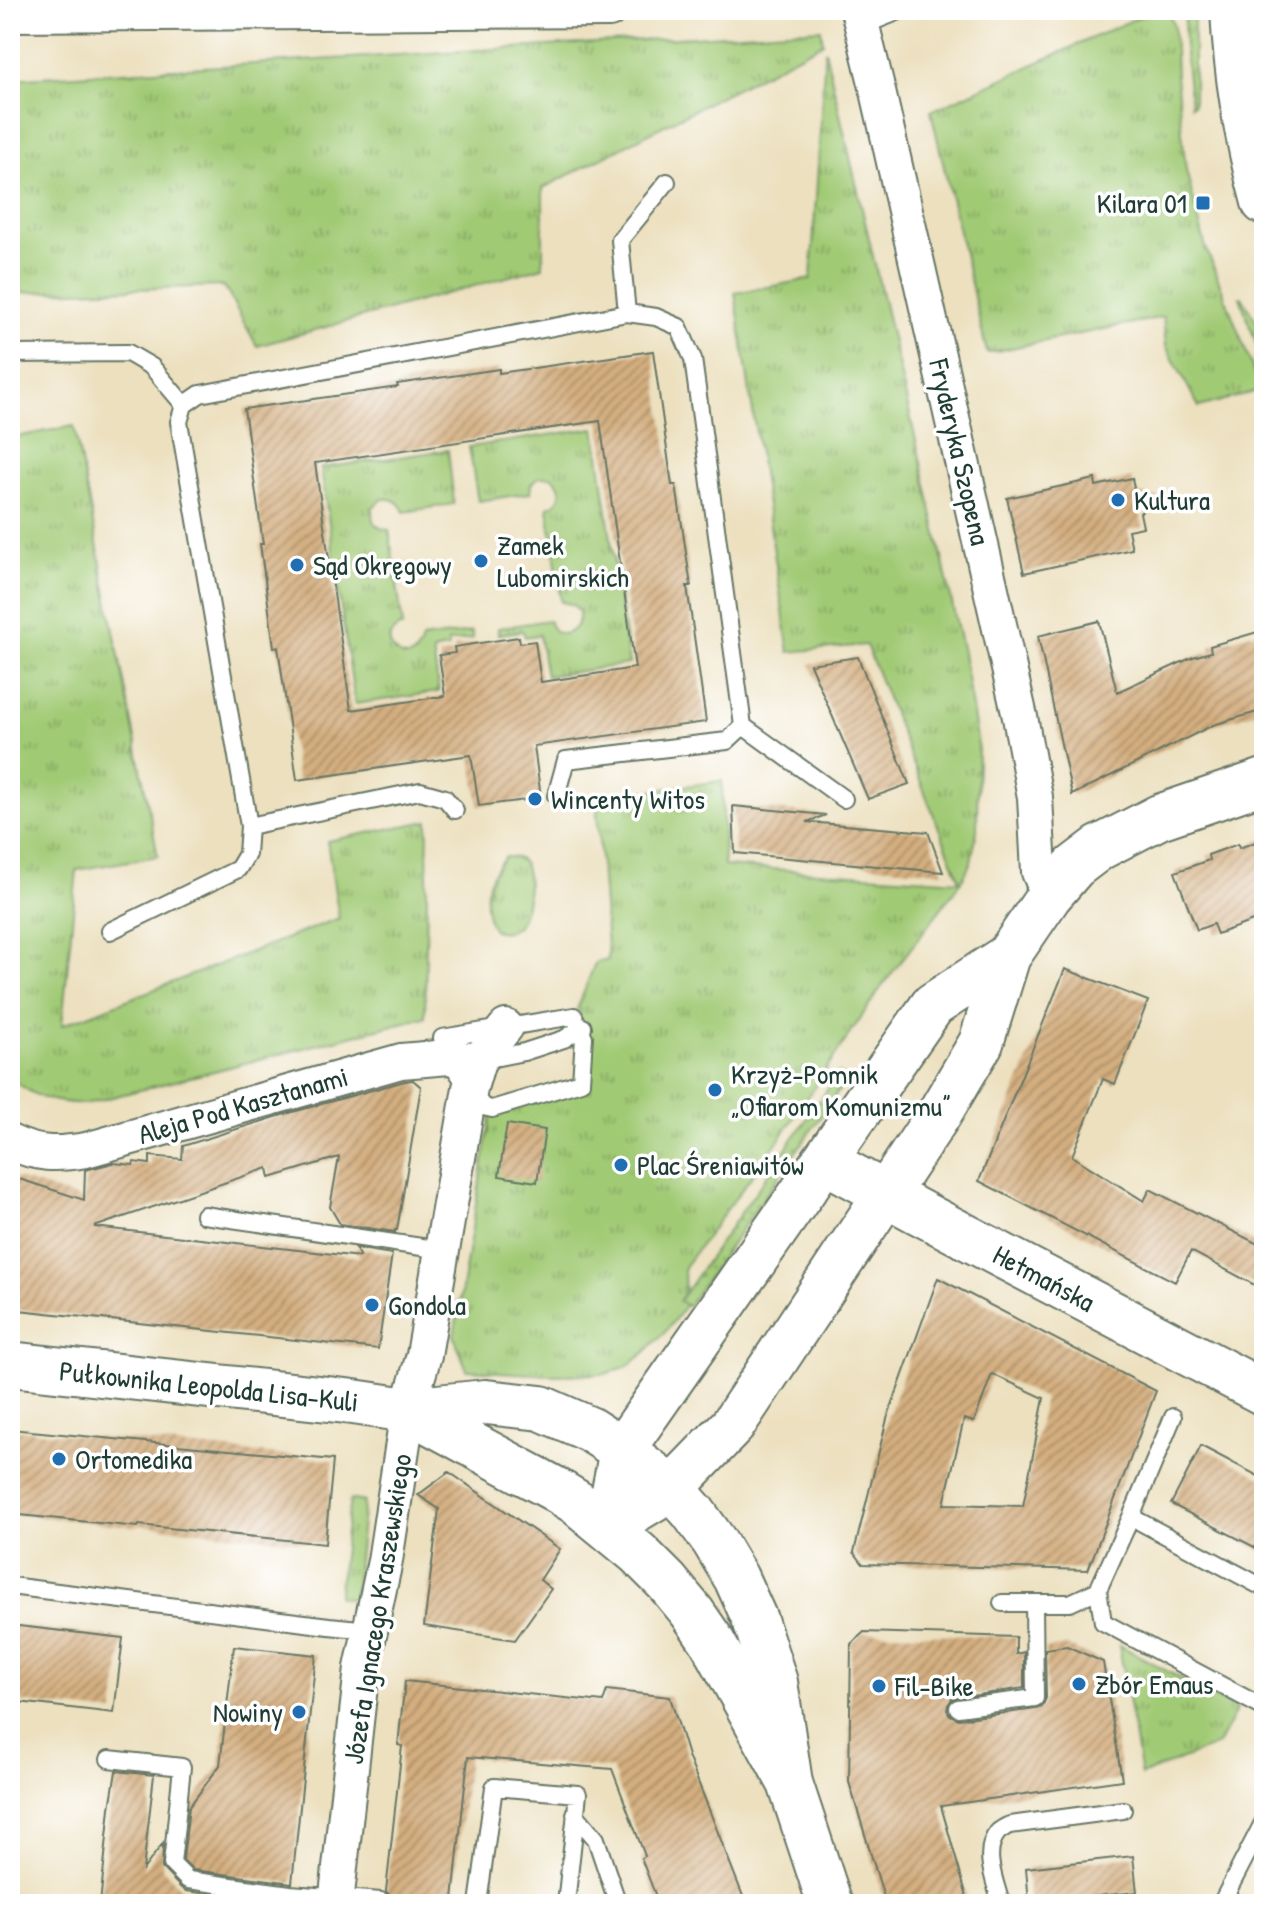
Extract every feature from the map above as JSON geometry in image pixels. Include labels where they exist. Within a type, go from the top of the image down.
[{"type":"main road","points":[[1233,10],[1241,89],[1264,202]]},
{"type":"main road","points":[[607,1527],[648,1469],[732,1426],[939,1114],[981,1043],[1008,956],[1049,896],[1074,867],[1099,848],[1159,817],[1264,781]]},
{"type":"main road","points":[[607,1527],[648,1469],[825,1161],[933,1005],[1008,956]]},
{"type":"main road","name":"Hetmańska","points":[[825,1161],[1264,1393]]},
{"type":"main road","name":"Pułkownika Leopolda Lisa-Kuli","points":[[10,1364],[408,1410],[486,1402],[541,1408],[589,1429],[648,1469],[693,1512],[736,1578],[755,1620],[775,1682],[790,1783]]},
{"type":"main road","name":"Pułkownika Leopolda Lisa-Kuli","points":[[408,1410],[576,1502],[638,1553],[667,1582],[712,1641],[790,1783]]},
{"type":"main road","points":[[790,1783],[830,1904]]},
{"type":"street","points":[[10,14],[609,10]]},
{"type":"street","name":"Fryderyka Szopena","points":[[860,18],[1020,717],[1035,797],[1039,872],[1049,896]]},
{"type":"street","points":[[466,1069],[506,1027]]},
{"type":"street","name":"Aleja Pod Kasztanami","points":[[10,1142],[42,1153],[86,1150],[401,1061],[466,1069]]},
{"type":"street","name":"Józefa Ignacego Kraszewskiego","points":[[336,1901],[362,1668],[385,1561],[408,1410],[424,1355],[442,1250],[466,1069]]},
{"type":"lane","points":[[860,18],[902,10]]},
{"type":"lane","points":[[627,313],[620,240],[667,182]]},
{"type":"lane","points":[[110,931],[238,869],[247,854],[249,826],[179,422],[184,405],[200,394],[627,313],[656,317],[679,327],[693,359],[743,726],[844,799]]},
{"type":"lane","points":[[10,354],[128,353],[152,367],[184,405]]},
{"type":"lane","points":[[556,796],[566,760],[727,741],[743,726]]},
{"type":"lane","points":[[249,826],[420,791],[445,798],[455,810]]},
{"type":"lane","points":[[506,1027],[574,1016],[581,1028],[584,1037],[581,1082],[492,1109],[483,1107],[466,1069],[564,1039],[581,1028]]},
{"type":"lane","points":[[204,1215],[442,1250]]},
{"type":"lane","points":[[1173,1417],[1098,1590],[1103,1622],[1264,1708]]},
{"type":"lane","points":[[1131,1517],[1264,1588]]},
{"type":"lane","points":[[10,1586],[370,1630]]},
{"type":"lane","points":[[1002,1603],[1070,1603],[1098,1590]]},
{"type":"lane","points":[[958,1708],[1035,1698],[1034,1603]]},
{"type":"lane","points":[[109,1759],[182,1767],[172,1864],[188,1880],[336,1901],[381,1901]]},
{"type":"lane","points":[[478,1904],[494,1787],[578,1794],[566,1904]]},
{"type":"lane","points":[[1001,1904],[990,1858],[999,1832],[1010,1825],[1123,1810]]},
{"type":"lane","points":[[575,1814],[596,1839],[618,1904]]},
{"type":"lane","points":[[1221,1904],[1264,1821]]},
{"type":"green space","points":[[1154,10],[1168,11],[1174,27],[1186,170],[1205,245],[1261,390],[1199,407],[1166,346],[1163,317],[987,353],[931,111]]},
{"type":"green space","points":[[1184,10],[1194,10],[1194,104],[1191,106],[1185,53]]},
{"type":"green space","points":[[821,29],[823,43],[543,188],[543,267],[257,346],[224,286],[10,293],[10,79]]},
{"type":"green space","points":[[825,50],[963,653],[978,745],[977,831],[971,862],[961,882],[880,989],[781,1137],[684,1267],[685,1306],[665,1332],[628,1366],[605,1374],[550,1375],[467,1370],[454,1336],[492,1109],[581,1082],[576,1012],[595,963],[608,960],[596,798],[722,781],[724,866],[960,881],[866,645],[789,652],[735,293],[811,279]]},
{"type":"green space","points":[[1240,297],[1264,335],[1264,366]]},
{"type":"green space","points":[[74,426],[158,856],[77,870],[62,1025],[339,918],[327,841],[428,821],[425,1017],[85,1104],[45,1098],[10,1078],[10,438]]},
{"type":"green space","points":[[595,428],[629,664],[546,676],[539,635],[525,637],[523,631],[498,634],[498,628],[548,620],[562,634],[570,632],[579,619],[573,605],[561,602],[548,507],[559,498],[559,485],[552,477],[539,477],[531,484],[530,493],[478,501],[469,447]]},
{"type":"green space","points":[[448,450],[454,504],[404,512],[396,501],[383,499],[373,507],[372,516],[377,526],[389,530],[403,626],[393,631],[391,646],[403,656],[411,656],[422,639],[472,632],[473,639],[448,642],[449,648],[433,651],[439,692],[355,704],[321,468]]},
{"type":"green space","points":[[505,857],[517,858],[523,863],[528,887],[518,924],[504,932],[494,930],[486,902],[493,873]]},
{"type":"green space","points":[[839,1073],[847,1079],[688,1306],[679,1301]]},
{"type":"green space","points":[[350,1500],[364,1501],[354,1599],[338,1597]]},
{"type":"green space","points":[[1119,1645],[1237,1709],[1218,1745],[1141,1775]]},
{"type":"building","name":"Sąd Okręgowy","points":[[653,351],[672,485],[676,485],[691,586],[687,586],[706,722],[534,746],[541,798],[479,806],[471,755],[297,780],[278,647],[274,647],[244,409],[499,369],[499,373]],"holes":[[[600,421],[635,668],[541,682],[535,641],[520,643],[519,637],[454,647],[455,653],[439,655],[445,696],[351,710],[315,463]]]},
{"type":"building","points":[[1132,478],[1135,493],[1159,498],[1140,513],[1143,527],[1128,530],[1132,549],[1024,573],[1007,498],[1095,479],[1096,486]]},
{"type":"building","points":[[1099,621],[1117,692],[1193,657],[1211,652],[1210,646],[1264,630],[1264,710],[1213,725],[1072,795],[1038,636]]},
{"type":"building","points":[[858,657],[909,784],[868,799],[810,664]]},
{"type":"building","points":[[733,806],[826,815],[807,822],[928,832],[943,872],[735,853]]},
{"type":"building","points":[[1264,839],[1264,917],[1217,934],[1213,924],[1197,930],[1175,872],[1209,860],[1208,855]]},
{"type":"building","points":[[1065,969],[1148,1001],[1115,1084],[1103,1079],[1072,1156],[1144,1201],[1150,1189],[1264,1247],[1264,1290],[1191,1251],[1175,1282],[979,1181]]},
{"type":"building","points":[[413,1080],[421,1087],[395,1232],[340,1224],[330,1207],[339,1157],[270,1178],[268,1168],[94,1227],[360,1257],[355,1248],[392,1254],[378,1349],[10,1309],[10,1176],[84,1200],[85,1170],[113,1163],[150,1164],[150,1156],[182,1159],[183,1146],[282,1115]]},
{"type":"building","points":[[507,1124],[545,1130],[537,1182],[499,1176]]},
{"type":"building","points":[[938,1278],[1156,1391],[1088,1570],[863,1564],[854,1552],[887,1419]],"holes":[[[992,1374],[1044,1398],[1023,1506],[944,1504],[964,1419],[974,1422]]]},
{"type":"building","points":[[10,1429],[333,1460],[325,1544],[10,1514]]},
{"type":"building","points":[[1201,1446],[1264,1479],[1264,1552],[1171,1504]]},
{"type":"building","points":[[449,1472],[560,1549],[540,1580],[551,1589],[515,1640],[424,1626],[439,1509],[418,1495]]},
{"type":"building","points":[[10,1625],[123,1638],[114,1713],[10,1701]]},
{"type":"building","points":[[864,1632],[1016,1637],[1016,1654],[1024,1652],[1024,1688],[952,1699],[947,1710],[959,1719],[1042,1707],[1046,1698],[1045,1649],[1067,1646],[1103,1662],[1122,1780],[941,1806],[969,1904],[886,1904],[849,1782],[851,1644]]},
{"type":"building","points":[[234,1646],[316,1655],[292,1883],[193,1870],[183,1860],[189,1807],[220,1765]]},
{"type":"building","points":[[405,1681],[603,1702],[607,1690],[670,1697],[688,1756],[746,1904],[659,1904],[641,1858],[645,1856],[612,1769],[468,1757],[453,1899],[442,1904],[391,1904],[391,1897],[386,1891],[402,1746],[398,1745]]},
{"type":"building","points":[[116,1771],[154,1775],[143,1870],[163,1843],[162,1868],[186,1891],[282,1904],[100,1904]]},
{"type":"building","points":[[1133,1856],[1137,1892],[1029,1903],[1026,1868]]},
{"type":"place","name":"Kilara 01","points":[[1203,203]]},
{"type":"place","name":"Kultura","points":[[1118,500]]},
{"type":"place","name":"Zamek Lubomirskich","points":[[481,561]]},
{"type":"place","name":"Sąd Okręgowy","points":[[297,565]]},
{"type":"place","name":"Wincenty Witos","points":[[535,799]]},
{"type":"place","name":"Krzyż-Pomnik „Ofiarom Komunizmu”","points":[[715,1090]]},
{"type":"place","name":"Plac Śreniawitów","points":[[621,1165]]},
{"type":"place","name":"Gondola","points":[[372,1305]]},
{"type":"place","name":"Ortomedika","points":[[59,1459]]},
{"type":"place","name":"Zbór Emaus","points":[[1079,1684]]},
{"type":"place","name":"Fil-Bike","points":[[879,1686]]},
{"type":"place","name":"Nowiny","points":[[299,1712]]}]
